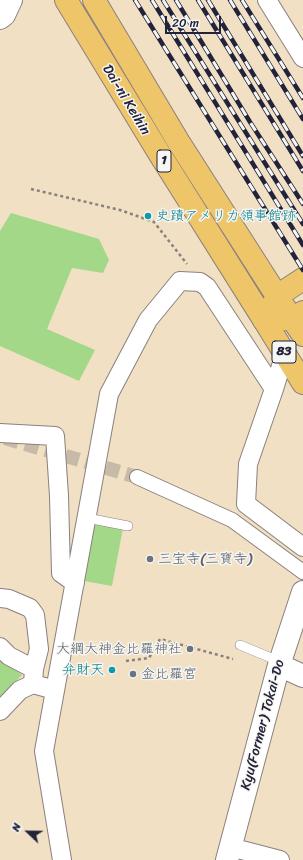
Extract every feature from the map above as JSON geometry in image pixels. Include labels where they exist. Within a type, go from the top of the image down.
[{"type":"main road","name":"Dai-ni Keihin","points":[[66,0],[155,147],[264,320]]},
{"type":"main road","name":"Dai-ni Keihin","points":[[94,0],[178,141],[277,296],[299,322]]},
{"type":"main road","points":[[299,322],[264,320],[277,296],[302,280]]},
{"type":"main road","name":"83","points":[[264,320],[303,382]]},
{"type":"street","points":[[0,18],[4,16],[11,0]]},
{"type":"street","points":[[267,0],[303,58]]},
{"type":"street","points":[[62,860],[44,751],[109,394],[148,320],[180,281],[200,282],[207,287],[274,389]]},
{"type":"street","points":[[285,353],[248,464],[246,504],[303,547]]},
{"type":"street","points":[[0,433],[55,436],[59,496],[60,573],[75,583]]},
{"type":"street","points":[[137,477],[232,520],[303,572]]},
{"type":"street","name":"Kyu(Former) Tokai-Do","points":[[229,853],[280,664],[303,592]]},
{"type":"street","points":[[0,598],[9,599],[30,608],[35,615],[39,649],[34,677],[0,711]]},
{"type":"street","points":[[0,647],[34,677],[55,690]]},
{"type":"street","points":[[280,664],[303,676]]},
{"type":"street","points":[[229,853],[280,860]]},
{"type":"lane","points":[[87,518],[128,526]]},
{"type":"lane","points":[[240,645],[280,664]]},
{"type":"path","points":[[31,189],[120,210],[154,222],[177,250]]},
{"type":"path","points":[[126,661],[149,658],[160,639],[239,660]]},
{"type":"green space","points":[[11,213],[99,239],[109,260],[103,273],[72,268],[47,329],[95,350],[79,381],[0,346],[0,231]]},
{"type":"green space","points":[[93,522],[123,528],[112,586],[84,581]]},
{"type":"green space","points":[[0,657],[22,675],[0,698]]},
{"type":"tunnel","points":[[5,438],[137,477]]},
{"type":"railway","points":[[135,0],[303,270]]},
{"type":"railway","points":[[152,0],[303,245]]},
{"type":"railway","points":[[163,0],[303,224]]},
{"type":"railway","points":[[176,0],[250,122],[303,204]]},
{"type":"railway","points":[[198,0],[303,171]]},
{"type":"railway","points":[[208,0],[303,156]]},
{"type":"railway","points":[[230,0],[303,119]]},
{"type":"railway","points":[[242,0],[303,98]]},
{"type":"place","name":"史蹟アメリカ領事館跡","points":[[148,216]]},
{"type":"place","name":"三宝寺(三寶寺)","points":[[150,559]]},
{"type":"place","name":"大綱大神金比羅神社","points":[[190,649]]},
{"type":"place","name":"弁財天","points":[[112,670]]},
{"type":"place","name":"金比羅宮","points":[[133,674]]}]
